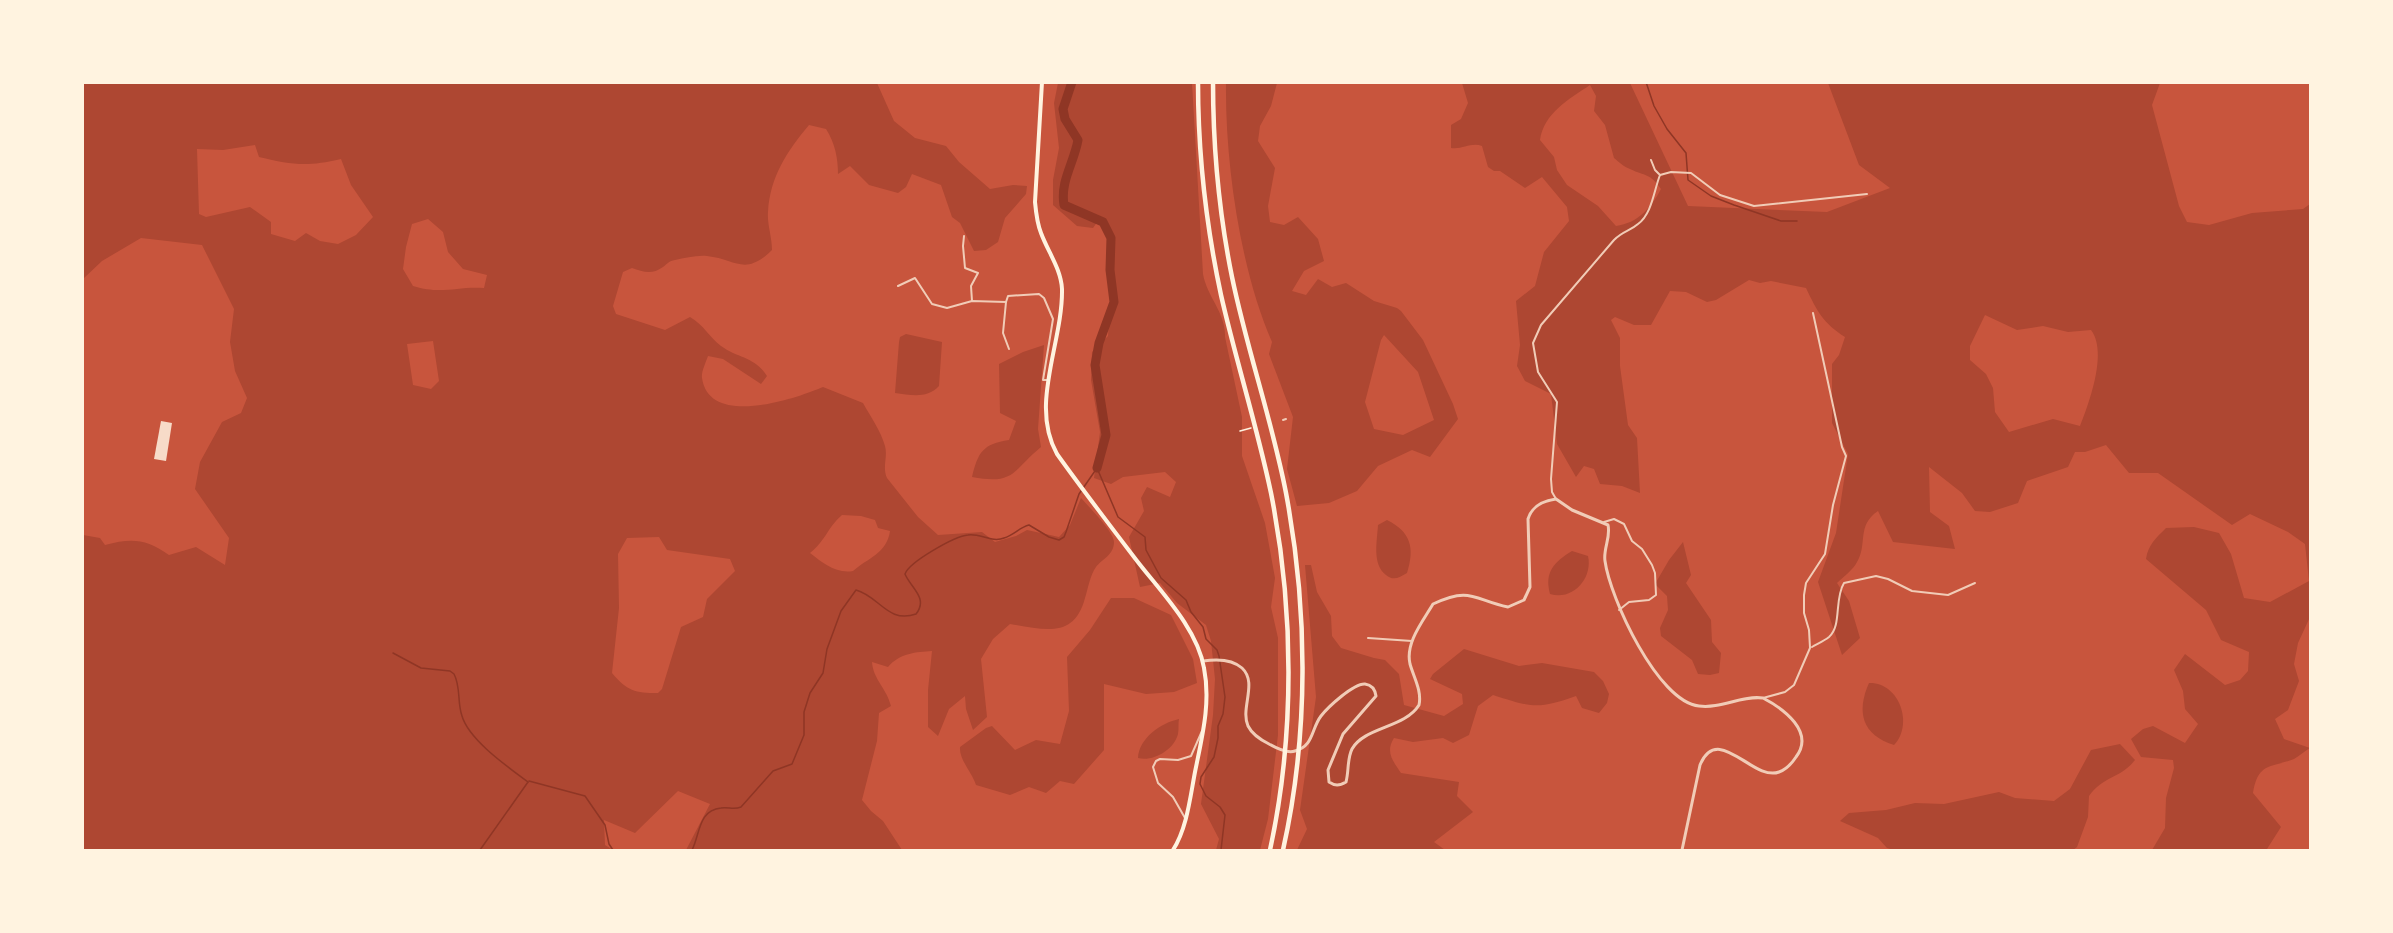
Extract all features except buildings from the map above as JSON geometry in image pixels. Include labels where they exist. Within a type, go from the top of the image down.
[{"type":"highway","points":[[1198,82],[1202,178],[1211,244],[1221,294],[1265,467],[1282,564],[1288,659],[1286,733],[1270,850]]},
{"type":"highway","points":[[1213,82],[1215,159],[1226,240],[1242,318],[1285,492],[1296,564],[1301,626],[1300,734],[1295,782],[1283,850]]},
{"type":"main road","points":[[1042,82],[1035,202],[1037,220],[1058,269],[1062,285],[1060,326],[1045,415],[1047,433],[1057,454],[1179,615],[1204,661],[1207,685],[1206,712],[1185,818],[1179,840],[1173,850]]},
{"type":"street","points":[[1651,160],[1660,175]]},
{"type":"street","points":[[1660,175],[1671,172],[1691,173],[1720,195],[1754,206],[1867,194]]},
{"type":"street","points":[[1660,175],[1645,217],[1636,226],[1625,230],[1614,240],[1545,319],[1534,337],[1533,348],[1538,372],[1557,402],[1552,492],[1556,499],[1572,510],[1604,522],[1610,528],[1605,564],[1619,610],[1652,666],[1674,692],[1689,703],[1705,706],[1763,698],[1785,692],[1794,685],[1810,648],[1809,630],[1804,612],[1806,583],[1825,554],[1833,505],[1846,456],[1842,447],[1813,313]]},
{"type":"street","points":[[964,236],[965,268],[978,273],[971,286],[972,301]]},
{"type":"street","points":[[898,285],[915,278],[927,299],[932,304],[942,307],[952,308],[972,301],[1006,302]]},
{"type":"street","points":[[1009,349],[1003,333],[1008,296],[1034,293],[1044,298],[1053,319],[1043,380],[1050,381]]},
{"type":"street","points":[[1204,661],[1226,661],[1238,665],[1246,672],[1248,678],[1246,718],[1250,729],[1262,740],[1287,752],[1294,752],[1306,746],[1321,716],[1344,694],[1357,685],[1368,684],[1373,687],[1376,696],[1343,734],[1328,770],[1329,783],[1337,786],[1346,782],[1348,760],[1356,743],[1411,714],[1419,705],[1419,692],[1409,660],[1412,640],[1433,604],[1471,595],[1508,607],[1524,600],[1530,587],[1528,519],[1538,504],[1556,499]]},
{"type":"street","points":[[1604,522],[1614,519],[1624,524],[1632,541],[1642,549],[1655,573],[1656,595],[1649,600],[1629,602],[1619,610]]},
{"type":"street","points":[[1810,648],[1830,637],[1836,627],[1838,593],[1844,583],[1876,576],[1888,579],[1912,591],[1948,595],[1975,583]]},
{"type":"street","points":[[1368,638],[1412,640]]},
{"type":"street","points":[[1682,850],[1700,765],[1705,755],[1718,750],[1731,752],[1760,771],[1770,774],[1782,771],[1800,751],[1803,743],[1799,727],[1782,710],[1763,698]]},
{"type":"street","points":[[1185,818],[1173,797],[1158,783],[1153,767],[1160,759],[1191,756],[1203,728],[1206,712]]},
{"type":"path","points":[[1240,431],[1251,428]]},
{"type":"shaded area","points":[[83,82],[877,83],[894,121],[915,138],[946,146],[959,162],[990,189],[1013,185],[1027,186],[1026,194],[1005,218],[998,242],[986,250],[974,251],[960,223],[952,217],[941,185],[912,174],[906,187],[898,193],[869,185],[850,166],[838,174],[835,151],[826,129],[809,125],[781,165],[772,187],[768,217],[772,250],[755,263],[747,265],[703,256],[673,260],[659,270],[651,272],[632,268],[623,272],[613,306],[616,314],[665,330],[690,317],[721,346],[751,361],[767,376],[761,384],[723,359],[708,356],[702,378],[708,393],[720,402],[736,406],[755,406],[793,398],[823,387],[863,403],[885,446],[887,478],[918,517],[938,535],[982,532],[995,542],[1027,530],[1059,537],[1070,525],[1081,498],[1110,532],[1114,542],[1113,546],[1110,554],[1094,570],[1080,611],[1073,620],[1056,629],[1010,624],[993,639],[981,659],[987,717],[973,730],[966,709],[965,696],[949,709],[938,736],[928,727],[928,690],[932,651],[903,656],[888,667],[872,662],[875,674],[891,706],[879,713],[877,741],[862,800],[883,821],[902,850],[686,850],[710,804],[678,791],[635,833],[604,820],[605,845],[613,850],[83,850],[83,535],[100,538],[105,545],[123,541],[138,541],[169,555],[196,547],[225,565],[229,538],[195,489],[200,462],[222,422],[241,413],[247,398],[235,371],[230,342],[234,309],[202,245],[141,238],[102,261],[83,279]],"holes":[[[255,145],[259,157],[300,164],[341,159],[351,185],[373,217],[356,235],[338,244],[320,241],[306,233],[295,241],[271,234],[271,222],[250,207],[206,217],[199,214],[197,149],[223,150]],[[428,219],[443,232],[448,252],[463,269],[487,275],[484,288],[433,290],[413,286],[403,269],[412,224]],[[433,341],[439,381],[431,389],[413,385],[407,344]],[[842,515],[861,516],[875,520],[878,528],[890,531],[881,550],[853,571],[841,571],[830,567],[810,553]],[[659,537],[667,550],[730,559],[735,571],[707,599],[703,617],[681,627],[662,689],[658,693],[632,690],[622,684],[612,673],[619,608],[618,554],[627,538]]]},
{"type":"shaded area","points":[[1058,83],[1192,83],[1203,274],[1225,328],[1242,417],[1242,456],[1265,523],[1275,578],[1271,607],[1278,638],[1278,735],[1268,819],[1260,850],[1216,850],[1219,839],[1201,804],[1213,715],[1215,679],[1211,641],[1206,625],[1177,603],[1160,583],[1140,587],[1129,537],[1144,511],[1141,498],[1147,487],[1170,497],[1176,482],[1165,472],[1123,477],[1111,484],[1094,478],[1100,432],[1091,380],[1092,352],[1108,336],[1113,259],[1107,226],[1098,221],[1093,228],[1077,226],[1053,205],[1053,180],[1059,148],[1054,103]]},
{"type":"shaded area","points":[[1226,83],[1277,83],[1271,106],[1260,126],[1258,141],[1275,168],[1268,206],[1270,222],[1284,225],[1298,217],[1318,239],[1324,261],[1304,271],[1292,291],[1306,295],[1318,279],[1332,287],[1346,283],[1374,301],[1401,311],[1423,340],[1458,419],[1430,457],[1412,450],[1378,466],[1357,491],[1329,503],[1297,506],[1287,469],[1293,417],[1269,354],[1272,342],[1251,282],[1243,249],[1232,180],[1226,114]],"holes":[[[1384,335],[1418,372],[1434,420],[1403,435],[1374,429],[1365,402]]]},
{"type":"shaded area","points":[[1462,83],[1630,83],[1688,206],[1827,212],[1890,188],[1859,165],[1828,83],[2160,83],[2152,105],[2179,206],[2187,222],[2209,225],[2252,213],[2303,209],[2310,204],[2310,617],[2298,643],[2294,664],[2299,681],[2288,710],[2275,719],[2284,739],[2310,748],[2294,759],[2262,771],[2255,783],[2253,793],[2281,827],[2267,849],[2152,850],[2165,828],[2166,798],[2174,768],[2173,760],[2141,757],[2131,739],[2143,729],[2153,726],[2185,743],[2198,724],[2185,709],[2183,691],[2174,670],[2185,654],[2225,685],[2240,680],[2248,671],[2249,652],[2221,640],[2206,610],[2146,559],[2151,546],[2166,528],[2194,527],[2219,533],[2231,554],[2244,598],[2270,602],[2309,581],[2305,544],[2288,532],[2250,514],[2232,525],[2158,473],[2129,473],[2106,445],[2085,452],[2075,452],[2068,467],[2027,481],[2018,503],[1990,512],[1975,511],[1962,493],[1929,467],[1930,512],[1949,526],[1955,549],[1893,542],[1878,511],[1871,517],[1865,529],[1857,562],[1837,583],[1849,601],[1860,638],[1842,655],[1818,582],[1836,533],[1848,454],[1832,423],[1832,364],[1839,355],[1845,337],[1821,316],[1806,288],[1771,281],[1760,283],[1749,280],[1716,300],[1707,302],[1686,292],[1670,291],[1651,325],[1634,325],[1615,317],[1611,320],[1620,338],[1620,366],[1628,425],[1637,438],[1640,493],[1622,486],[1600,484],[1594,469],[1584,466],[1576,477],[1557,444],[1551,394],[1525,381],[1517,366],[1520,345],[1516,301],[1535,286],[1544,252],[1569,221],[1567,207],[1542,177],[1525,188],[1500,171],[1494,171],[1488,167],[1482,146],[1451,148],[1451,125],[1461,119],[1468,103]],"holes":[[[1590,85],[1596,96],[1594,111],[1605,125],[1614,158],[1626,167],[1650,177],[1661,189],[1643,214],[1631,222],[1616,226],[1598,206],[1567,185],[1557,170],[1554,157],[1540,140],[1542,130],[1552,114],[1566,101]],[[1985,315],[2017,330],[2043,326],[2068,332],[2091,330],[2096,339],[2097,364],[2092,391],[2080,426],[2053,419],[2009,432],[1995,412],[1993,388],[1986,374],[1970,360],[1970,346]]]},
{"type":"shaded area","points":[[906,334],[942,342],[939,386],[929,393],[907,395],[895,393],[899,342],[900,337]]},
{"type":"shaded area","points":[[1044,345],[1038,429],[1041,447],[1012,474],[997,479],[972,477],[979,455],[993,444],[1009,440],[1016,421],[1000,413],[999,364]]},
{"type":"shaded area","points":[[1387,520],[1406,535],[1411,548],[1407,573],[1396,578],[1386,575],[1377,559],[1378,525]]},
{"type":"shaded area","points":[[1683,542],[1691,575],[1686,583],[1711,620],[1712,642],[1721,653],[1719,673],[1698,674],[1692,660],[1661,636],[1660,628],[1668,610],[1667,596],[1655,584]]},
{"type":"shaded area","points":[[1572,551],[1588,556],[1589,564],[1584,580],[1580,586],[1566,594],[1550,594],[1548,580],[1552,568]]},
{"type":"shaded area","points":[[1305,565],[1311,565],[1317,592],[1331,616],[1332,636],[1341,648],[1385,660],[1399,674],[1404,705],[1444,716],[1463,704],[1462,694],[1430,679],[1464,649],[1519,666],[1542,663],[1594,672],[1603,681],[1609,694],[1607,703],[1599,713],[1582,708],[1576,696],[1543,705],[1534,705],[1493,695],[1478,706],[1469,735],[1453,743],[1443,738],[1413,742],[1394,738],[1390,752],[1401,773],[1459,782],[1457,796],[1473,812],[1434,842],[1445,850],[1297,850],[1307,829],[1300,810],[1316,697]]},
{"type":"shaded area","points":[[1111,598],[1134,598],[1171,615],[1193,659],[1197,683],[1174,692],[1146,694],[1104,684],[1104,750],[1074,784],[1060,781],[1046,793],[1029,787],[1010,795],[976,785],[962,757],[960,747],[986,728],[992,726],[1015,750],[1036,740],[1060,744],[1069,711],[1067,657],[1090,630]]},
{"type":"shaded area","points":[[1869,683],[1888,689],[1900,706],[1903,726],[1894,745],[1875,735],[1865,721],[1863,704]]},
{"type":"shaded area","points":[[1179,719],[1176,740],[1168,750],[1150,758],[1138,758],[1142,744],[1152,732]]},
{"type":"shaded area","points":[[2120,744],[2135,760],[2123,771],[2094,789],[2089,796],[2088,817],[2077,847],[2073,850],[1894,850],[1887,848],[1878,838],[1840,821],[1849,813],[1886,810],[1915,803],[1944,804],[1999,792],[2015,798],[2054,801],[2070,789],[2091,750]]},
{"type":"waterway","points":[[1072,82],[1063,109],[1065,119],[1078,140],[1064,188],[1064,205],[1103,222],[1111,238],[1110,270],[1114,302],[1099,343],[1095,365],[1106,435],[1097,468]]},
{"type":"waterway","points":[[1646,82],[1654,106],[1667,129],[1686,153],[1688,180],[1711,196],[1734,205],[1781,221],[1797,221]]},
{"type":"waterway","points":[[692,850],[701,824],[708,813],[721,808],[741,807],[773,771],[792,764],[804,735],[804,712],[810,693],[823,673],[827,649],[841,611],[856,590],[898,615],[916,614],[920,598],[905,574],[915,563],[933,550],[962,536],[1000,539],[1029,525],[1059,540],[1064,537],[1079,494],[1097,468],[1118,517],[1145,537],[1146,550],[1161,578],[1186,600],[1191,612],[1203,627],[1206,639],[1217,650],[1219,656],[1225,697],[1223,714],[1218,726],[1214,757],[1201,777],[1200,784],[1206,796],[1220,807],[1225,815],[1221,850]]},
{"type":"waterway","points":[[393,653],[421,668],[450,671],[454,674],[458,684],[462,716],[472,734],[490,752],[528,782]]},
{"type":"waterway","points":[[529,781],[585,796],[605,825],[609,844],[613,850]]},
{"type":"waterway","points":[[480,850],[528,782]]}]
